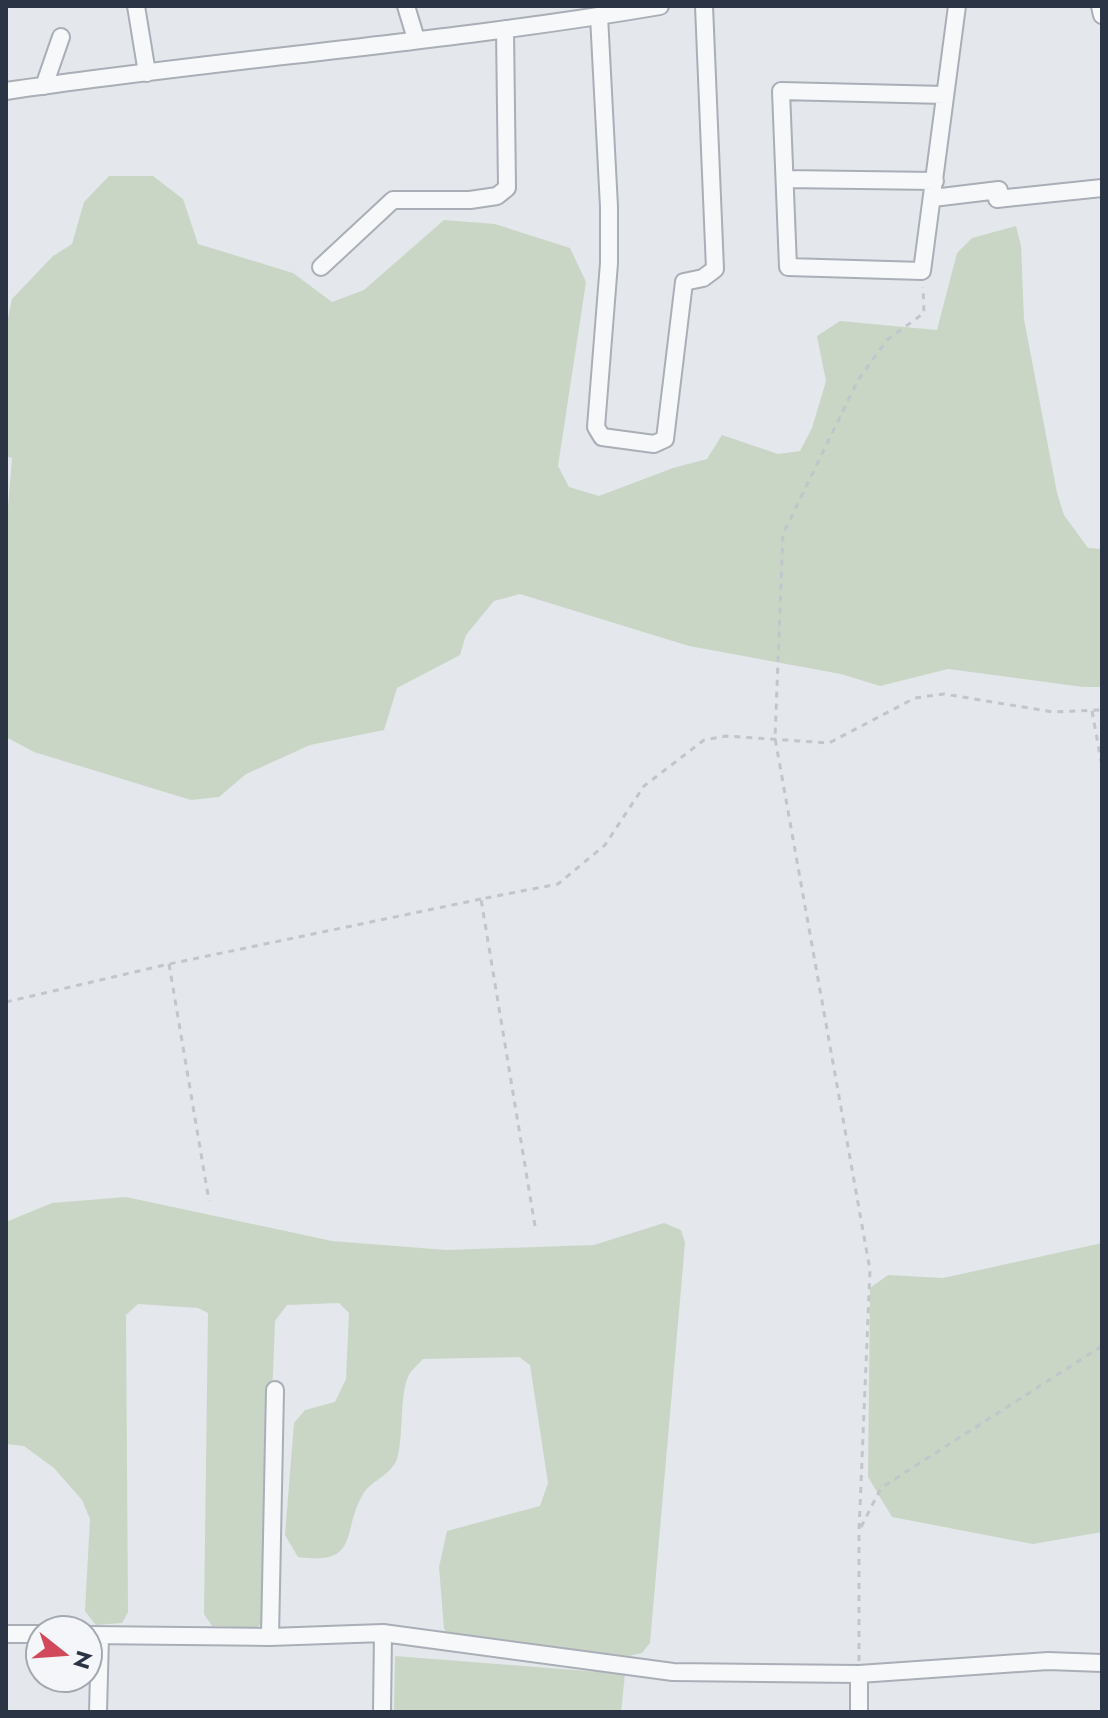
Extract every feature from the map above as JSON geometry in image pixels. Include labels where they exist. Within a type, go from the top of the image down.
[{"type":"street","points":[[136,6],[147,73]]},
{"type":"street","points":[[406,6],[416,39]]},
{"type":"street","points":[[6,91],[505,29],[660,6]]},
{"type":"street","points":[[599,16],[609,263],[596,427],[602,437],[654,444],[665,439],[684,282],[703,278],[715,269],[704,6]]},
{"type":"street","points":[[945,95],[781,91],[788,267],[922,271],[957,6]]},
{"type":"street","points":[[1100,6],[1102,15]]},
{"type":"street","points":[[321,267],[393,200],[470,200],[497,196],[507,188],[505,29]]},
{"type":"street","points":[[44,86],[61,37]]},
{"type":"street","points":[[785,179],[934,190],[999,190],[997,199],[1102,188]]},
{"type":"street","points":[[270,1637],[275,1390]]},
{"type":"street","points":[[382,1712],[383,1633]]},
{"type":"street","points":[[104,1635],[270,1637],[383,1633],[673,1672],[859,1674],[1048,1661],[1102,1663]]},
{"type":"street","points":[[859,1674],[859,1712]]},
{"type":"path","points":[[859,1674],[859,1531],[870,1270],[775,738],[783,534],[858,380],[887,340],[924,313],[922,271]]},
{"type":"path","points":[[6,1002],[169,964],[558,884],[605,845],[644,786],[704,740],[726,736],[829,743],[915,698],[944,694],[1053,712],[1102,710]]},
{"type":"path","points":[[1092,711],[1102,766]]},
{"type":"path","points":[[481,899],[535,1226]]},
{"type":"path","points":[[169,964],[209,1201]]},
{"type":"path","points":[[859,1531],[881,1488],[1102,1346]]},
{"type":"green space","points":[[109,176],[153,176],[183,199],[198,244],[293,273],[332,302],[364,290],[444,220],[495,224],[570,248],[586,282],[558,466],[569,487],[599,496],[673,468],[707,459],[722,435],[778,454],[800,451],[812,428],[826,381],[817,336],[840,321],[937,330],[957,253],[972,238],[1016,226],[1021,246],[1024,319],[1057,493],[1064,515],[1088,548],[1102,549],[1102,687],[948,669],[880,686],[841,674],[689,646],[520,594],[494,601],[466,635],[460,655],[397,688],[384,730],[310,745],[246,774],[219,797],[191,800],[34,752],[6,737],[6,533],[12,458],[6,456],[6,328],[12,299],[53,256],[72,244],[84,202]]},
{"type":"green space","points":[[126,1197],[332,1241],[446,1250],[594,1245],[664,1223],[681,1230],[685,1243],[650,1643],[642,1653],[629,1656],[449,1635],[444,1629],[439,1567],[447,1531],[540,1506],[548,1483],[530,1365],[519,1357],[423,1359],[407,1381],[397,1459],[363,1494],[346,1543],[332,1556],[298,1557],[285,1535],[294,1423],[305,1410],[335,1402],[346,1379],[349,1313],[339,1303],[287,1305],[275,1321],[263,1623],[256,1628],[212,1626],[204,1614],[208,1313],[198,1308],[138,1304],[126,1315],[128,1612],[122,1623],[104,1624],[104,1614],[87,1614],[85,1611],[90,1519],[82,1500],[54,1468],[24,1446],[6,1444],[6,1222],[52,1203]]},
{"type":"green space","points":[[1102,1243],[1102,1532],[1033,1544],[892,1517],[868,1477],[870,1288],[888,1275],[943,1278]]},
{"type":"green space","points":[[395,1656],[625,1674],[621,1712],[394,1712]]}]
